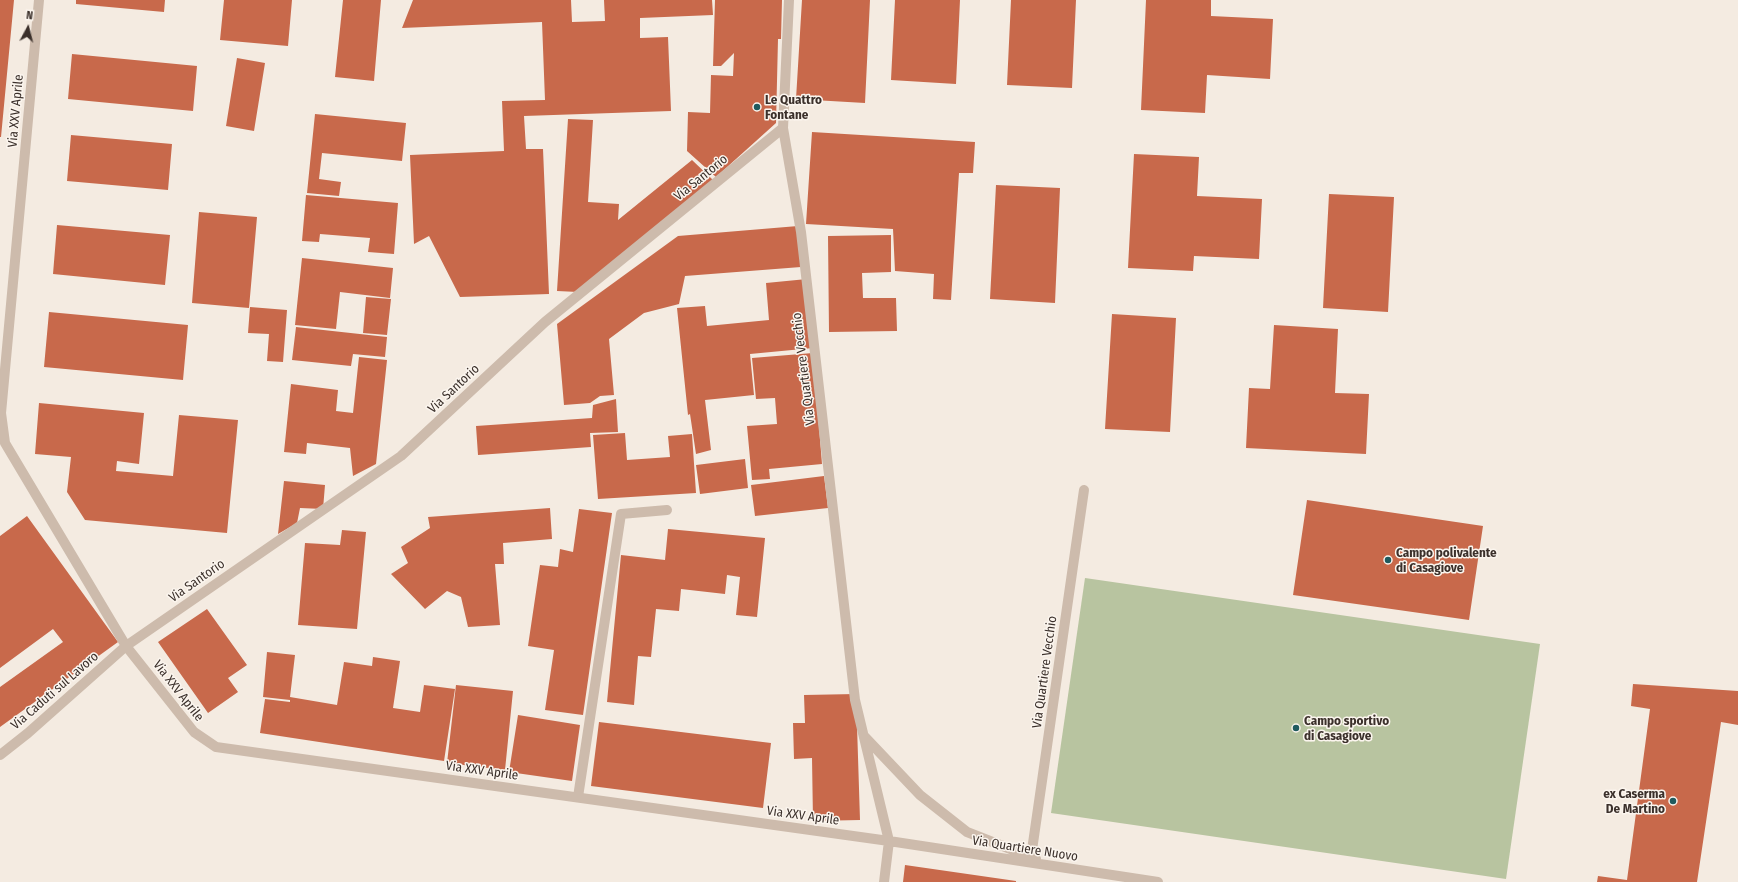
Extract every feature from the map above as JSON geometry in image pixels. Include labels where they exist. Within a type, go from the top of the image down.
[{"type":"street","name":"Via XXV Aprile","points":[[39,0],[1,413],[5,443],[126,646],[194,732],[216,747],[890,841]]},
{"type":"street","name":"Via Quartiere Vecchio","points":[[789,0],[783,128],[801,232],[855,700],[890,841]]},
{"type":"street","name":"Via Santorio","points":[[126,646],[401,456],[545,322],[783,128]]},
{"type":"street","name":"Via Quartiere Vecchio","points":[[1031,857],[1084,490]]},
{"type":"street","points":[[578,798],[621,514],[667,510]]},
{"type":"street","name":"Via Caduti sul Lavoro","points":[[0,755],[28,733],[126,646]]},
{"type":"street","name":"Via Quartiere Vecchio","points":[[864,735],[920,794],[967,832],[1057,867]]},
{"type":"street","points":[[884,882],[890,841]]},
{"type":"street","name":"Via Quartiere Nuovo","points":[[890,841],[1158,882]]},
{"type":"green space","name":"Campo sportivo di Casagiove","points":[[1085,578],[1540,644],[1506,879],[1051,813]]},
{"type":"building","points":[[0,0],[14,0],[1,137],[0,137]]},
{"type":"building","points":[[76,0],[165,0],[164,12],[76,4]]},
{"type":"building","points":[[224,0],[292,0],[288,46],[220,40]]},
{"type":"building","points":[[343,0],[381,0],[374,81],[335,77]]},
{"type":"building","points":[[413,0],[571,0],[572,22],[605,21],[604,0],[712,0],[713,15],[640,18],[640,38],[668,37],[671,111],[524,116],[526,149],[543,149],[549,294],[460,297],[429,236],[414,244],[410,155],[504,151],[502,101],[545,100],[542,22],[402,28]]},
{"type":"building","points":[[715,0],[782,0],[781,39],[778,39],[776,123],[716,177],[687,151],[688,112],[710,113],[711,75],[733,76],[734,53],[721,66],[713,66]]},
{"type":"building","points":[[802,0],[870,0],[865,103],[796,99]]},
{"type":"building","points":[[895,0],[960,0],[956,84],[891,80]]},
{"type":"building","points":[[1011,0],[1076,0],[1072,88],[1007,85]]},
{"type":"building","points":[[1146,0],[1211,0],[1211,16],[1273,19],[1270,79],[1207,75],[1205,113],[1141,110]]},
{"type":"building","points":[[72,54],[197,66],[193,111],[68,99]]},
{"type":"building","points":[[237,58],[265,63],[254,131],[226,126]]},
{"type":"building","points":[[315,114],[406,123],[402,161],[322,153],[319,179],[341,182],[339,196],[307,193]]},
{"type":"building","points":[[568,119],[593,120],[588,202],[619,204],[618,220],[692,160],[713,180],[578,292],[557,291]]},
{"type":"building","points":[[812,132],[975,142],[973,173],[959,173],[951,300],[933,299],[934,274],[895,271],[893,229],[806,224]]},
{"type":"building","points":[[71,135],[172,144],[168,190],[67,181]]},
{"type":"building","points":[[1134,154],[1199,157],[1197,196],[1262,199],[1259,259],[1194,256],[1193,271],[1128,268]]},
{"type":"building","points":[[996,185],[1060,188],[1055,303],[990,299]]},
{"type":"building","points":[[1329,194],[1394,197],[1388,312],[1323,308]]},
{"type":"building","points":[[306,195],[398,203],[394,254],[368,252],[370,238],[320,234],[319,242],[302,241]]},
{"type":"building","points":[[199,212],[257,217],[249,308],[192,303]]},
{"type":"building","points":[[57,225],[170,235],[165,285],[53,274]]},
{"type":"building","points":[[798,226],[801,267],[685,276],[679,304],[644,313],[609,339],[614,395],[600,396],[590,403],[564,405],[557,324],[678,236]]},
{"type":"building","points":[[891,235],[891,272],[862,273],[863,298],[896,298],[897,331],[829,332],[828,236]]},
{"type":"building","points":[[302,258],[393,268],[390,298],[340,292],[336,329],[295,325]]},
{"type":"building","points":[[807,279],[813,348],[750,354],[754,395],[705,400],[711,450],[696,454],[690,414],[688,415],[677,308],[705,306],[707,326],[769,320],[766,283]]},
{"type":"building","points":[[366,297],[391,299],[387,335],[363,333]]},
{"type":"building","points":[[250,307],[287,310],[283,362],[267,361],[269,334],[248,333]]},
{"type":"building","points":[[49,312],[188,325],[183,380],[44,367]]},
{"type":"building","points":[[1112,314],[1176,318],[1170,432],[1105,429]]},
{"type":"building","points":[[1274,325],[1338,329],[1335,393],[1369,394],[1366,454],[1246,448],[1249,388],[1270,389]]},
{"type":"building","points":[[296,327],[387,337],[385,357],[353,354],[351,366],[292,360]]},
{"type":"building","points":[[813,353],[822,464],[769,469],[770,479],[752,480],[747,426],[777,424],[775,398],[756,399],[752,358]]},
{"type":"building","points":[[359,357],[387,360],[376,464],[353,476],[350,448],[307,443],[306,454],[284,452],[291,384],[338,390],[336,411],[353,413]]},
{"type":"building","points":[[616,399],[618,432],[590,433],[591,447],[478,455],[476,426],[592,418],[593,405]]},
{"type":"building","points":[[39,403],[144,413],[139,464],[117,461],[116,471],[173,476],[179,415],[238,420],[227,533],[85,520],[67,492],[71,457],[35,454]]},
{"type":"building","points":[[625,433],[627,460],[670,457],[668,436],[692,434],[696,493],[598,499],[593,435]]},
{"type":"building","points":[[745,459],[748,488],[700,494],[696,465]]},
{"type":"building","points":[[824,476],[828,508],[755,516],[751,485]]},
{"type":"building","points":[[284,481],[325,485],[323,509],[300,508],[297,523],[278,534]]},
{"type":"building","name":"Campo polivalente di Casagiove","points":[[1307,500],[1483,526],[1469,620],[1293,595]]},
{"type":"building","points":[[550,508],[552,539],[503,543],[504,564],[495,564],[500,625],[468,627],[461,597],[447,591],[425,609],[391,574],[408,563],[401,547],[430,528],[428,517]]},
{"type":"building","points":[[579,509],[612,513],[583,715],[545,710],[554,650],[528,646],[540,565],[558,567],[560,549],[573,552]]},
{"type":"building","points":[[27,516],[118,642],[0,727],[0,687],[63,642],[53,629],[0,668],[0,536]]},
{"type":"building","points":[[668,529],[765,538],[757,617],[736,615],[740,577],[727,575],[725,594],[681,589],[679,611],[656,609],[651,657],[638,656],[634,705],[607,702],[621,555],[665,560]]},
{"type":"building","points":[[342,530],[366,532],[357,629],[298,625],[305,543],[340,545]]},
{"type":"building","points":[[207,609],[247,665],[228,678],[238,692],[208,713],[158,642]]},
{"type":"building","points":[[267,652],[295,655],[290,697],[337,705],[344,662],[372,666],[373,657],[400,661],[393,708],[420,712],[424,685],[455,689],[444,761],[260,733],[265,699],[290,702],[290,700],[263,697]]},
{"type":"building","name":"ex Caserma De Martino","points":[[1633,684],[1738,691],[1738,725],[1721,722],[1697,882],[1597,882],[1598,876],[1627,880],[1650,709],[1631,706]]},
{"type":"building","points":[[456,685],[513,691],[505,770],[447,763]]},
{"type":"building","points":[[856,694],[860,820],[813,821],[812,758],[794,759],[793,723],[805,723],[804,695]]},
{"type":"building","points":[[518,715],[580,725],[572,781],[509,772]]},
{"type":"building","points":[[599,722],[771,743],[763,808],[591,786]]},
{"type":"building","points":[[905,865],[1016,881],[1016,882],[903,882]]},
{"type":"place","name":"Le Quattro Fontane","points":[[757,107]]},
{"type":"place","name":"Campo polivalente di Casagiove","points":[[1388,560]]},
{"type":"place","name":"Campo sportivo di Casagiove","points":[[1296,728]]},
{"type":"place","name":"ex Caserma De Martino","points":[[1673,801]]}]
